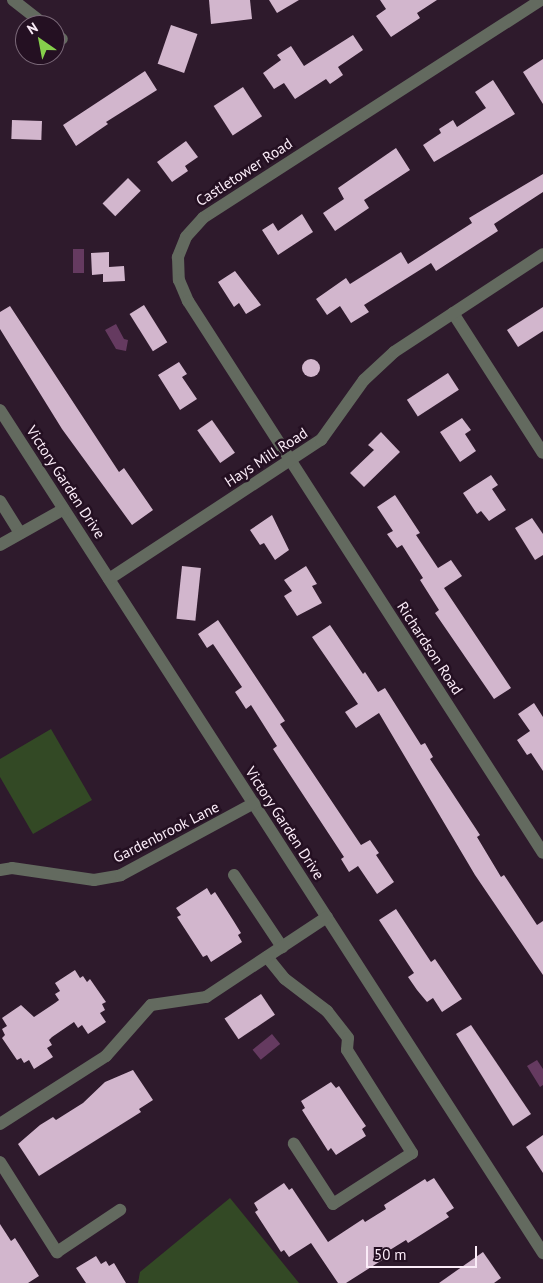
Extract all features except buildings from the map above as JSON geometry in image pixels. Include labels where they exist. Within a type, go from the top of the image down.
[{"type":"street","points":[[13,0],[32,15]]},
{"type":"street","name":"Castletower Road","points":[[290,461],[188,301],[179,280],[178,257],[186,237],[203,218],[541,0]]},
{"type":"street","name":"Hays Mill Road","points":[[109,579],[321,440],[364,380],[394,352],[543,254]]},
{"type":"street","points":[[453,313],[543,453]]},
{"type":"street","name":"Victory Garden Drive","points":[[0,410],[543,1253]]},
{"type":"street","name":"Richardson Road","points":[[290,461],[543,853]]},
{"type":"street","points":[[0,501],[20,533]]},
{"type":"street","points":[[0,545],[64,509]]},
{"type":"street","name":"Gardenbrook Lane","points":[[0,870],[42,871],[94,880],[121,875],[254,803]]},
{"type":"street","points":[[234,875],[282,947]]},
{"type":"street","points":[[0,1124],[106,1056],[151,1005],[206,997],[327,917]]},
{"type":"street","points":[[267,957],[285,979],[327,1011],[348,1038],[346,1050],[412,1153],[333,1204],[294,1144]]},
{"type":"street","points":[[0,1162],[57,1252],[120,1210]]},
{"type":"green space","points":[[51,729],[92,800],[33,834],[0,777],[0,759]]},
{"type":"green space","points":[[230,1198],[299,1283],[138,1283],[140,1272]]},
{"type":"shaded area","points":[[73,249],[84,249],[84,273],[73,273]]},
{"type":"shaded area","points":[[116,324],[124,339],[128,340],[126,351],[116,349],[105,330]]},
{"type":"shaded area","points":[[272,1034],[280,1044],[261,1060],[253,1050]]},
{"type":"shaded area","points":[[537,1060],[543,1069],[543,1085],[540,1087],[527,1066]]}]
